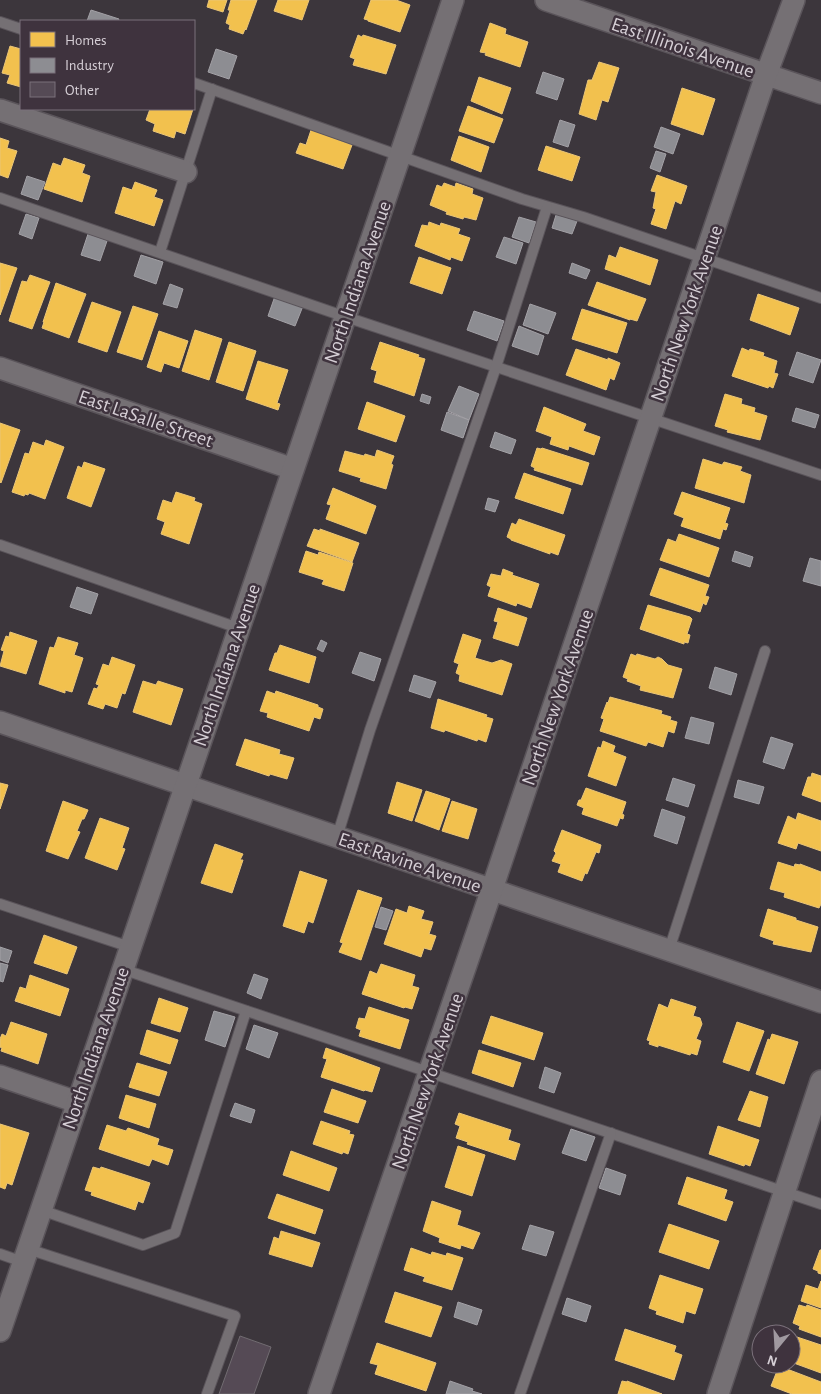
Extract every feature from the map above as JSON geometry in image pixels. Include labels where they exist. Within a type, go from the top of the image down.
[{"type":"street","name":"North Indiana Avenue","points":[[0,1331],[453,0]]},
{"type":"street","name":"East Illinois Avenue","points":[[546,0],[821,93]]},
{"type":"street","name":"North New York Avenue","points":[[319,1394],[492,890],[766,75],[794,0]]},
{"type":"street","points":[[0,110],[186,172]]},
{"type":"street","name":"East LaSalle Street","points":[[0,368],[293,469]]},
{"type":"street","name":"East Ravine Avenue","points":[[0,722],[821,1002]]},
{"type":"street","points":[[0,1076],[77,1102]]},
{"type":"street","points":[[718,1394],[821,1081]]},
{"type":"lane","points":[[0,22],[20,29]]},
{"type":"lane","points":[[195,83],[522,199],[821,298]]},
{"type":"lane","points":[[160,252],[212,89]]},
{"type":"lane","points":[[0,198],[346,317],[821,475]]},
{"type":"lane","points":[[337,837],[370,730],[496,367],[547,207]]},
{"type":"lane","points":[[0,545],[238,628]]},
{"type":"lane","points":[[669,950],[765,651]]},
{"type":"lane","points":[[0,904],[130,947]]},
{"type":"lane","points":[[122,969],[821,1204]]},
{"type":"lane","points":[[41,1210],[143,1245],[175,1233],[246,1011]]},
{"type":"lane","points":[[520,1394],[611,1133]]},
{"type":"lane","points":[[0,1254],[25,1256],[234,1316],[208,1394]]},
{"type":"building: Homes","points":[[209,0],[227,0],[223,12],[207,7]]},
{"type":"building: Homes","points":[[231,0],[257,0],[243,34],[229,29],[230,25],[226,23]]},
{"type":"building: Homes","points":[[278,0],[309,0],[302,20],[274,11]]},
{"type":"building: Homes","points":[[371,0],[396,0],[410,5],[400,32],[364,19]]},
{"type":"building: Homes","points":[[490,23],[506,29],[505,34],[528,42],[520,67],[480,52]]},
{"type":"building: Homes","points":[[358,35],[396,45],[386,74],[353,65],[355,59],[350,57]]},
{"type":"building: Homes","points":[[10,46],[20,49],[20,87],[7,83],[10,75],[2,73]]},
{"type":"building: Homes","points":[[599,62],[619,68],[608,102],[602,100],[596,120],[579,114],[588,80],[592,80]]},
{"type":"building: Homes","points":[[479,77],[511,88],[502,114],[471,101]]},
{"type":"building: Homes","points":[[682,88],[715,99],[703,135],[671,124]]},
{"type":"building: Homes","points":[[468,106],[503,119],[494,143],[459,131]]},
{"type":"building: Homes","points":[[150,110],[193,110],[185,134],[176,131],[174,138],[153,131],[155,124],[146,120]]},
{"type":"building: Homes","points":[[311,130],[352,145],[343,169],[296,153],[300,143],[306,145]]},
{"type":"building: Homes","points":[[459,136],[489,147],[481,172],[451,160]]},
{"type":"building: Homes","points":[[0,138],[9,141],[7,148],[17,151],[8,178],[0,175]]},
{"type":"building: Homes","points":[[546,146],[580,157],[572,181],[538,170]]},
{"type":"building: Homes","points":[[64,158],[85,165],[82,173],[90,176],[82,202],[44,189],[53,163],[61,166]]},
{"type":"building: Homes","points":[[657,175],[687,186],[681,204],[675,201],[666,229],[651,224],[656,209],[653,208],[656,192],[651,191]]},
{"type":"building: Homes","points":[[135,182],[157,190],[154,197],[163,200],[154,226],[115,213],[123,187],[132,190]]},
{"type":"building: Homes","points":[[444,183],[455,187],[456,183],[473,189],[472,194],[483,198],[476,220],[464,217],[463,219],[446,214],[447,212],[430,205],[437,185],[442,187]]},
{"type":"building: Homes","points":[[429,222],[440,226],[441,223],[460,229],[458,234],[470,238],[462,261],[451,257],[450,260],[415,246],[422,225],[428,226]]},
{"type":"building: Homes","points":[[620,247],[658,260],[650,285],[605,269],[609,255],[616,258]]},
{"type":"building: Homes","points":[[419,257],[451,268],[442,294],[410,283]]},
{"type":"building: Homes","points":[[0,263],[17,268],[0,315]]},
{"type":"building: Homes","points":[[30,275],[50,282],[32,329],[9,321],[22,281],[27,282]]},
{"type":"building: Homes","points":[[597,282],[646,299],[637,321],[588,305]]},
{"type":"building: Homes","points":[[56,283],[86,294],[69,338],[42,328]]},
{"type":"building: Homes","points":[[758,294],[799,308],[790,335],[750,320]]},
{"type":"building: Homes","points":[[92,302],[121,312],[107,352],[78,342]]},
{"type":"building: Homes","points":[[133,306],[158,314],[142,360],[117,352]]},
{"type":"building: Homes","points":[[582,309],[627,323],[617,353],[572,339]]},
{"type":"building: Homes","points":[[195,330],[222,339],[209,380],[182,371]]},
{"type":"building: Homes","points":[[159,331],[188,341],[179,368],[164,363],[161,372],[147,367]]},
{"type":"building: Homes","points":[[229,342],[256,351],[243,391],[216,382]]},
{"type":"building: Homes","points":[[380,342],[419,355],[418,357],[425,359],[414,396],[374,382],[377,371],[371,369]]},
{"type":"building: Homes","points":[[742,348],[764,353],[763,356],[777,361],[774,373],[778,374],[773,388],[732,376]]},
{"type":"building: Homes","points":[[576,349],[620,363],[614,380],[610,378],[606,390],[566,375]]},
{"type":"building: Homes","points":[[258,361],[288,370],[277,403],[280,404],[278,410],[246,399]]},
{"type":"building: Homes","points":[[725,394],[742,399],[741,404],[755,408],[754,412],[767,416],[760,440],[727,432],[728,430],[715,426]]},
{"type":"building: Homes","points":[[367,402],[405,416],[396,442],[358,429]]},
{"type":"building: Homes","points":[[544,407],[586,424],[583,431],[600,437],[594,455],[569,446],[568,450],[550,444],[552,437],[536,431]]},
{"type":"building: Homes","points":[[0,423],[20,430],[1,483],[0,482]]},
{"type":"building: Homes","points":[[46,440],[64,447],[45,499],[29,493],[24,496],[12,492],[25,453],[29,454],[33,442],[44,446]]},
{"type":"building: Homes","points":[[537,448],[589,463],[582,485],[534,470],[535,468],[531,466]]},
{"type":"building: Homes","points":[[377,450],[394,456],[386,489],[360,481],[361,478],[339,471],[345,451],[375,457]]},
{"type":"building: Homes","points":[[703,459],[722,465],[724,462],[742,467],[740,471],[751,475],[744,503],[695,488]]},
{"type":"building: Homes","points":[[84,462],[105,469],[91,507],[67,498],[78,466],[82,468]]},
{"type":"building: Homes","points":[[524,473],[571,489],[563,514],[515,498]]},
{"type":"building: Homes","points":[[333,488],[376,506],[366,534],[326,519],[331,505],[327,504]]},
{"type":"building: Homes","points":[[176,492],[195,498],[194,501],[202,504],[189,544],[161,534],[165,522],[157,519],[163,500],[172,503]]},
{"type":"building: Homes","points":[[682,492],[730,508],[725,523],[728,524],[726,530],[723,529],[720,539],[681,526],[684,518],[674,514]]},
{"type":"building: Homes","points":[[519,519],[565,535],[558,555],[550,552],[550,554],[507,537],[512,523],[516,525]]},
{"type":"building: Homes","points":[[314,529],[320,531],[320,529],[359,543],[352,562],[307,546]]},
{"type":"building: Homes","points":[[679,534],[719,548],[709,577],[660,560],[668,539],[676,542]]},
{"type":"building: Homes","points":[[306,551],[318,555],[319,552],[353,563],[344,591],[322,584],[324,580],[299,572]]},
{"type":"building: Homes","points":[[660,568],[709,585],[705,596],[709,597],[706,605],[703,603],[700,612],[650,595]]},
{"type":"building: Homes","points":[[503,569],[513,573],[512,575],[539,584],[531,608],[517,603],[516,606],[488,596],[491,587],[487,585],[491,574],[501,576]]},
{"type":"building: Homes","points":[[648,605],[690,617],[692,619],[687,634],[690,635],[688,643],[684,642],[684,644],[640,629]]},
{"type":"building: Homes","points":[[498,608],[527,618],[518,646],[493,638],[498,622],[494,621]]},
{"type":"building: Homes","points":[[10,632],[37,641],[26,674],[0,666],[4,651],[1,650],[6,636],[9,637]]},
{"type":"building: Homes","points":[[463,634],[481,640],[475,658],[492,663],[501,660],[512,664],[502,695],[459,681],[460,675],[456,673],[459,664],[454,662]]},
{"type":"building: Homes","points":[[58,637],[78,643],[74,655],[83,658],[72,692],[65,690],[65,693],[39,684],[50,647],[54,648]]},
{"type":"building: Homes","points":[[280,645],[316,657],[309,683],[269,670]]},
{"type":"building: Homes","points":[[631,654],[655,659],[658,657],[668,665],[682,669],[673,698],[640,690],[641,686],[627,681],[628,679],[623,677]]},
{"type":"building: Homes","points":[[112,657],[135,665],[125,694],[122,693],[117,708],[105,704],[103,709],[88,704],[94,688],[97,689],[99,685],[96,684],[103,664],[109,666]]},
{"type":"building: Homes","points":[[143,681],[156,685],[158,681],[183,689],[171,725],[133,712]]},
{"type":"building: Homes","points":[[267,691],[275,694],[276,691],[318,705],[318,707],[323,709],[320,719],[314,717],[309,731],[267,717],[268,713],[260,711]]},
{"type":"building: Homes","points":[[610,697],[662,711],[661,714],[671,717],[670,720],[677,722],[674,733],[668,731],[663,747],[648,742],[646,746],[600,731],[604,719],[601,718]]},
{"type":"building: Homes","points":[[438,699],[487,715],[486,717],[493,719],[486,742],[478,739],[477,741],[445,730],[444,732],[431,728]]},
{"type":"building: Homes","points":[[245,739],[280,750],[279,754],[294,758],[287,779],[270,774],[269,776],[236,765]]},
{"type":"building: Homes","points":[[603,741],[615,746],[613,752],[626,757],[616,786],[588,776],[598,747],[601,748]]},
{"type":"building: Homes","points":[[812,773],[821,776],[821,802],[802,795],[808,777],[811,777]]},
{"type":"building: Homes","points":[[397,782],[422,790],[412,821],[388,813]]},
{"type":"building: Homes","points":[[0,783],[8,785],[0,809]]},
{"type":"building: Homes","points":[[586,788],[626,802],[622,814],[624,815],[623,819],[620,818],[617,826],[582,814],[584,808],[577,805]]},
{"type":"building: Homes","points":[[426,791],[450,799],[439,830],[415,821]]},
{"type":"building: Homes","points":[[63,801],[88,810],[77,831],[80,832],[68,859],[46,851]]},
{"type":"building: Homes","points":[[452,801],[477,809],[468,839],[442,831]]},
{"type":"building: Homes","points":[[798,813],[821,821],[821,851],[798,843],[796,849],[778,843],[788,816],[796,820]]},
{"type":"building: Homes","points":[[100,818],[129,828],[122,848],[125,849],[117,870],[85,858]]},
{"type":"building: Homes","points":[[562,830],[601,845],[599,853],[596,852],[582,881],[558,872],[561,864],[552,861]]},
{"type":"building: Homes","points":[[215,844],[243,854],[240,860],[243,860],[232,893],[201,883]]},
{"type":"building: Homes","points":[[778,862],[794,867],[795,864],[800,864],[821,872],[821,904],[819,908],[784,897],[785,893],[770,889]]},
{"type":"building: Homes","points":[[300,871],[327,880],[313,923],[308,921],[304,933],[283,926]]},
{"type":"building: Homes","points":[[358,890],[382,898],[361,960],[339,952],[343,943],[340,942]]},
{"type":"building: Homes","points":[[409,906],[424,911],[421,919],[433,922],[429,934],[436,936],[431,950],[424,948],[421,957],[384,944],[396,909],[407,913]]},
{"type":"building: Homes","points":[[768,909],[818,927],[811,952],[773,944],[774,941],[760,936]]},
{"type":"building: Homes","points":[[44,935],[77,947],[67,974],[34,963]]},
{"type":"building: Homes","points":[[381,964],[415,975],[412,986],[419,988],[412,1009],[362,994],[370,971],[377,974]]},
{"type":"building: Homes","points":[[30,975],[69,989],[60,1016],[15,1001],[20,987],[26,989]]},
{"type":"building: Homes","points":[[159,998],[188,1008],[180,1032],[151,1023]]},
{"type":"building: Homes","points":[[671,999],[696,1007],[693,1016],[700,1018],[702,1024],[696,1039],[701,1041],[697,1055],[691,1053],[690,1055],[658,1045],[658,1047],[649,1044],[650,1041],[647,1040],[659,1004],[668,1008]]},
{"type":"building: Homes","points":[[369,1007],[409,1020],[400,1049],[359,1036],[361,1030],[356,1028],[359,1018],[365,1019]]},
{"type":"building: Homes","points":[[491,1016],[543,1033],[534,1060],[482,1043]]},
{"type":"building: Homes","points":[[11,1022],[47,1034],[38,1064],[1,1051],[0,1039],[2,1034],[6,1036]]},
{"type":"building: Homes","points":[[737,1022],[764,1031],[749,1071],[723,1062]]},
{"type":"building: Homes","points":[[147,1030],[178,1040],[170,1064],[140,1054]]},
{"type":"building: Homes","points":[[772,1034],[798,1042],[784,1084],[756,1074],[768,1039],[770,1040]]},
{"type":"building: Homes","points":[[326,1048],[380,1068],[372,1092],[321,1077],[327,1059],[323,1058]]},
{"type":"building: Homes","points":[[479,1050],[521,1063],[513,1087],[472,1073]]},
{"type":"building: Homes","points":[[137,1063],[167,1072],[159,1096],[129,1087]]},
{"type":"building: Homes","points":[[332,1089],[366,1101],[358,1123],[324,1112]]},
{"type":"building: Homes","points":[[750,1091],[768,1097],[760,1127],[738,1120]]},
{"type":"building: Homes","points":[[126,1095],[156,1104],[149,1128],[119,1118]]},
{"type":"building: Homes","points":[[459,1113],[511,1130],[508,1140],[520,1144],[515,1160],[467,1144],[468,1142],[456,1138],[460,1126],[455,1124]]},
{"type":"building: Homes","points":[[321,1121],[350,1131],[349,1134],[354,1135],[348,1154],[343,1152],[342,1154],[313,1144]]},
{"type":"building: Homes","points":[[0,1124],[29,1133],[12,1185],[7,1183],[5,1189],[0,1187]]},
{"type":"building: Homes","points":[[107,1125],[126,1131],[128,1128],[159,1139],[157,1145],[173,1150],[168,1165],[152,1159],[149,1166],[99,1149]]},
{"type":"building: Homes","points":[[718,1126],[759,1140],[750,1166],[745,1164],[744,1166],[709,1154]]},
{"type":"building: Homes","points":[[458,1146],[485,1155],[472,1196],[445,1187]]},
{"type":"building: Homes","points":[[291,1151],[337,1168],[329,1191],[283,1175]]},
{"type":"building: Homes","points":[[93,1167],[100,1169],[101,1167],[150,1183],[143,1203],[138,1201],[135,1210],[91,1195],[92,1192],[85,1190]]},
{"type":"building: Homes","points":[[687,1177],[727,1190],[724,1199],[733,1202],[726,1221],[678,1204]]},
{"type":"building: Homes","points":[[277,1194],[323,1210],[315,1234],[268,1218]]},
{"type":"building: Homes","points":[[432,1201],[461,1211],[457,1225],[480,1233],[473,1249],[461,1245],[460,1249],[439,1242],[440,1238],[423,1231]]},
{"type":"building: Homes","points":[[669,1224],[719,1241],[709,1269],[659,1252]]},
{"type":"building: Homes","points":[[281,1231],[320,1243],[312,1267],[269,1254],[274,1237],[279,1239]]},
{"type":"building: Homes","points":[[411,1248],[431,1255],[432,1252],[446,1256],[447,1253],[463,1258],[452,1290],[423,1281],[425,1277],[404,1270]]},
{"type":"building: Homes","points":[[821,1250],[821,1274],[813,1269]]},
{"type":"building: Homes","points":[[660,1275],[703,1289],[695,1314],[686,1311],[683,1323],[656,1314],[657,1311],[649,1308]]},
{"type":"building: Homes","points":[[821,1281],[821,1308],[801,1301],[806,1285],[818,1289]]},
{"type":"building: Homes","points":[[395,1292],[442,1307],[431,1337],[385,1322]]},
{"type":"building: Homes","points":[[799,1305],[806,1307],[807,1305],[821,1310],[821,1337],[801,1330],[801,1324],[793,1323]]},
{"type":"building: Homes","points":[[625,1329],[676,1346],[674,1352],[682,1355],[674,1380],[615,1360]]},
{"type":"building: Homes","points":[[801,1338],[821,1345],[821,1373],[801,1366]]},
{"type":"building: Homes","points":[[377,1343],[436,1363],[426,1391],[375,1374],[378,1365],[370,1363]]},
{"type":"building: Homes","points":[[776,1374],[800,1374],[821,1382],[821,1394],[792,1394],[771,1386]]},
{"type":"building: Homes","points":[[622,1381],[627,1381],[662,1394],[618,1394]]},
{"type":"building: Industry","points":[[91,10],[119,19],[118,20],[87,20]]},
{"type":"building: Industry","points":[[216,49],[237,56],[229,79],[208,72]]},
{"type":"building: Industry","points":[[543,72],[564,79],[557,100],[536,93]]},
{"type":"building: Industry","points":[[560,120],[575,125],[568,147],[553,142]]},
{"type":"building: Industry","points":[[661,127],[680,134],[673,154],[654,147]]},
{"type":"building: Industry","points":[[656,151],[666,154],[660,172],[650,168]]},
{"type":"building: Industry","points":[[27,176],[45,182],[38,200],[21,194]]},
{"type":"building: Industry","points":[[26,214],[39,218],[32,239],[19,234]]},
{"type":"building: Industry","points":[[556,215],[577,221],[572,234],[552,228]]},
{"type":"building: Industry","points":[[519,217],[536,222],[529,243],[512,237]]},
{"type":"building: Industry","points":[[88,234],[107,241],[100,261],[81,255]]},
{"type":"building: Industry","points":[[504,237],[523,243],[516,264],[496,257]]},
{"type":"building: Industry","points":[[141,255],[163,262],[156,284],[134,276]]},
{"type":"building: Industry","points":[[572,263],[590,270],[586,279],[569,273]]},
{"type":"building: Industry","points":[[170,284],[183,289],[177,308],[163,304]]},
{"type":"building: Industry","points":[[275,296],[303,306],[295,326],[268,316]]},
{"type":"building: Industry","points":[[530,304],[556,313],[548,334],[523,325]]},
{"type":"building: Industry","points":[[474,311],[504,321],[497,341],[467,330]]},
{"type":"building: Industry","points":[[519,326],[544,336],[538,355],[512,346]]},
{"type":"building: Industry","points":[[797,352],[821,360],[813,383],[789,375]]},
{"type":"building: Industry","points":[[459,386],[479,394],[469,420],[448,411]]},
{"type":"building: Industry","points":[[422,394],[431,397],[429,404],[420,401]]},
{"type":"building: Industry","points":[[796,408],[819,415],[815,428],[792,421]]},
{"type":"building: Industry","points":[[447,412],[469,420],[463,438],[441,430]]},
{"type":"building: Industry","points":[[495,432],[516,440],[511,454],[490,447]]},
{"type":"building: Industry","points":[[488,498],[499,501],[495,512],[485,509]]},
{"type":"building: Industry","points":[[735,551],[753,557],[750,567],[732,561]]},
{"type":"building: Industry","points":[[810,558],[821,561],[821,586],[803,581]]},
{"type":"building: Industry","points":[[77,587],[98,594],[91,614],[70,607]]},
{"type":"building: Industry","points":[[321,640],[327,643],[323,652],[317,649]]},
{"type":"building: Industry","points":[[360,652],[381,659],[374,681],[352,673]]},
{"type":"building: Industry","points":[[715,667],[737,674],[731,695],[709,688]]},
{"type":"building: Industry","points":[[414,675],[436,682],[430,698],[409,691]]},
{"type":"building: Industry","points":[[691,717],[714,723],[709,744],[685,738]]},
{"type":"building: Industry","points":[[771,737],[793,744],[784,769],[763,762]]},
{"type":"building: Industry","points":[[673,778],[695,785],[688,807],[666,800]]},
{"type":"building: Industry","points":[[738,780],[764,787],[759,804],[734,797]]},
{"type":"building: Industry","points":[[662,809],[685,817],[677,844],[654,836]]},
{"type":"building: Industry","points":[[381,907],[393,911],[386,930],[375,927]]},
{"type":"building: Industry","points":[[0,947],[12,951],[8,963],[0,960]]},
{"type":"building: Industry","points":[[0,963],[8,965],[3,982],[0,981]]},
{"type":"building: Industry","points":[[254,974],[268,979],[261,999],[247,993]]},
{"type":"building: Industry","points":[[214,1011],[235,1017],[225,1047],[205,1040]]},
{"type":"building: Industry","points":[[254,1025],[278,1033],[269,1058],[246,1049]]},
{"type":"building: Industry","points":[[545,1067],[561,1073],[554,1093],[539,1088]]},
{"type":"building: Industry","points":[[235,1103],[255,1110],[251,1123],[230,1116]]},
{"type":"building: Industry","points":[[571,1129],[595,1137],[586,1161],[562,1153]]},
{"type":"building: Industry","points":[[606,1168],[626,1175],[620,1195],[599,1188]]},
{"type":"building: Industry","points":[[530,1225],[554,1232],[546,1256],[522,1249]]},
{"type":"building: Industry","points":[[567,1298],[591,1306],[586,1322],[562,1314]]},
{"type":"building: Industry","points":[[458,1302],[482,1310],[477,1325],[454,1317]]},
{"type":"building: Industry","points":[[450,1381],[473,1389],[472,1391],[482,1394],[446,1394]]},
{"type":"building: Other","points":[[240,1336],[271,1347],[254,1394],[219,1394]]}]
